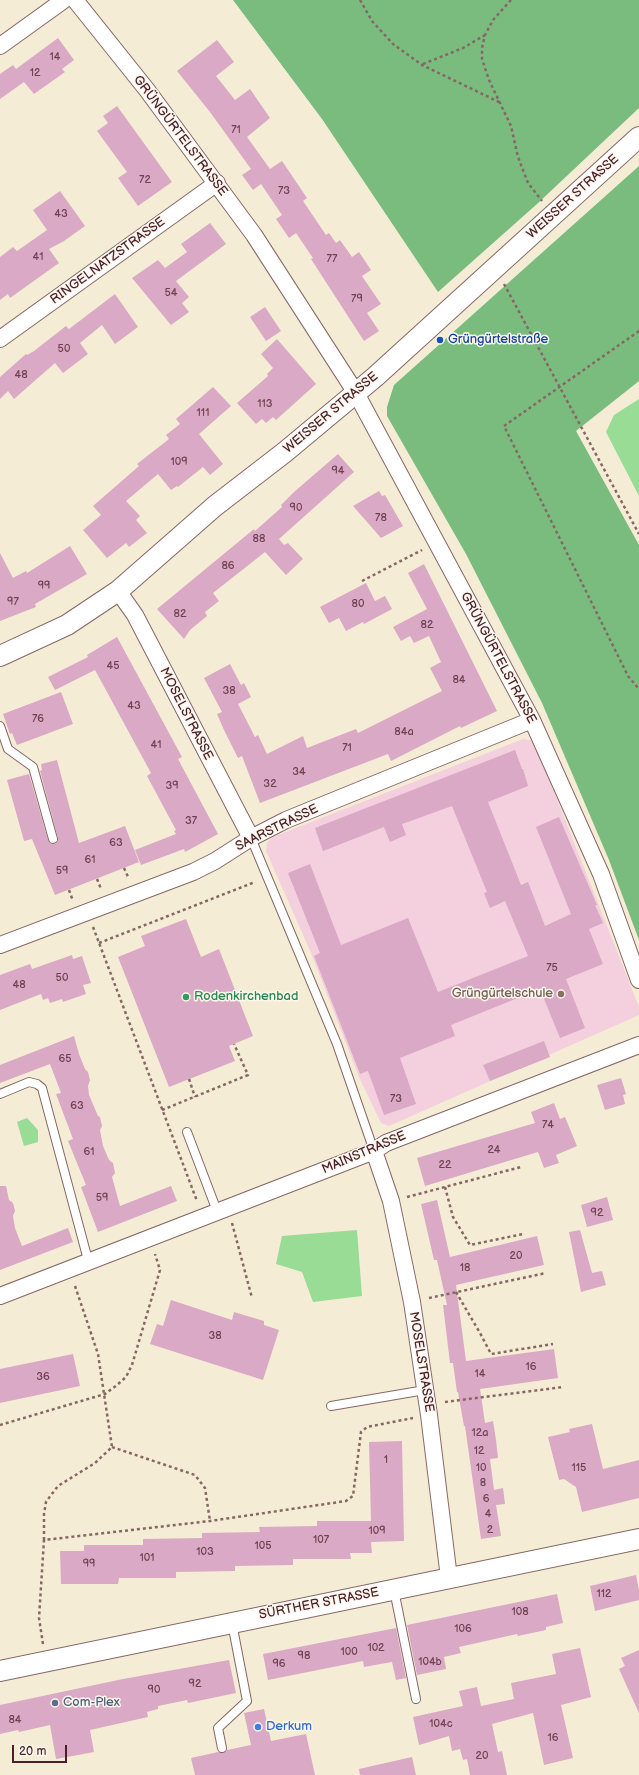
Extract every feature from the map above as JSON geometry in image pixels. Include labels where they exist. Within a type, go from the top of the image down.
[{"type":"street","points":[[0,46],[64,0]]},
{"type":"street","name":"GRÜNGÜRTELSTRASSE","points":[[75,0],[147,90],[217,184],[290,290],[356,393],[532,720],[600,874],[639,980]]},
{"type":"street","name":"WEISSER STRASSE","points":[[0,656],[67,625],[118,592],[215,506],[285,452],[356,393],[639,137]]},
{"type":"street","name":"RINGELNATZSTRASSE","points":[[0,339],[217,184]]},
{"type":"street","name":"MOSELSTRASSE","points":[[118,592],[135,615],[250,838]]},
{"type":"street","name":"SAARSTRASSE","points":[[0,944],[193,872],[216,861],[250,838],[286,820],[532,720]]},
{"type":"street","name":"MAINSTRASSE","points":[[0,1296],[88,1260],[374,1151],[386,1143],[639,1044]]},
{"type":"street","name":"MOSELSTRASSE","points":[[374,1151],[391,1201],[412,1302],[427,1403],[449,1578]]},
{"type":"street","name":"SÜRTHER STRASSE","points":[[0,1671],[46,1660],[639,1539]]},
{"type":"lane","points":[[0,726],[8,749],[33,767],[53,839]]},
{"type":"lane","points":[[250,838],[337,1044],[374,1151]]},
{"type":"lane","points":[[0,1094],[30,1082],[37,1084],[42,1088],[88,1260]]},
{"type":"lane","points":[[187,1132],[216,1212]]},
{"type":"lane","points":[[331,1406],[427,1403]]},
{"type":"lane","points":[[394,1589],[416,1699]]},
{"type":"lane","points":[[222,1748],[218,1728],[247,1700],[231,1622]]},
{"type":"path","points":[[360,0],[372,21],[393,44],[422,65],[500,102]]},
{"type":"path","points":[[511,0],[493,20],[485,35],[482,59],[489,80],[511,126],[518,157],[528,183],[552,216]]},
{"type":"path","points":[[422,65],[463,48],[485,35]]},
{"type":"path","points":[[494,268],[639,534]]},
{"type":"path","points":[[639,331],[558,386],[504,426],[628,676],[639,689]]},
{"type":"path","points":[[362,582],[436,543]]},
{"type":"path","points":[[99,943],[267,878]]},
{"type":"path","points":[[87,912],[162,1110],[216,1212],[252,1298]]},
{"type":"path","points":[[162,1110],[248,1075],[234,1044]]},
{"type":"path","points":[[189,1079],[194,1097]]},
{"type":"path","points":[[391,1201],[521,1167]]},
{"type":"path","points":[[445,1187],[452,1217],[470,1245],[523,1234]]},
{"type":"path","points":[[0,1425],[105,1394],[122,1381],[132,1365],[160,1270],[148,1237]]},
{"type":"path","points":[[69,1268],[98,1354],[112,1447]]},
{"type":"path","points":[[412,1302],[546,1273]]},
{"type":"path","points":[[456,1292],[480,1333],[490,1354],[553,1344]]},
{"type":"path","points":[[44,1540],[210,1521],[346,1501],[353,1496],[361,1432],[367,1427],[427,1403],[563,1387]]},
{"type":"path","points":[[112,1447],[195,1475],[205,1488],[210,1521]]},
{"type":"path","points":[[46,1660],[39,1618],[44,1540],[44,1514],[46,1502],[58,1486],[95,1463],[112,1447]]},
{"type":"shaded area","points":[[523,739],[534,741],[639,1007],[639,1015],[389,1126],[381,1123],[359,1077],[311,953],[266,851],[267,843],[273,837]]},
{"type":"green space","points":[[233,0],[639,0],[639,108],[537,204],[438,292],[322,119]]},
{"type":"green space","points":[[639,166],[639,381],[576,431],[639,545],[639,940],[609,860],[542,703],[466,554],[387,416],[387,407],[394,385]]},
{"type":"green space","points":[[639,399],[639,496],[606,432],[614,415]]},
{"type":"green space","points":[[27,1118],[38,1130],[38,1142],[24,1146],[17,1122]]},
{"type":"green space","points":[[357,1230],[362,1296],[313,1302],[302,1272],[276,1264],[282,1236]]},
{"type":"building","points":[[58,38],[74,60],[62,69],[65,72],[34,94],[24,82],[0,99],[0,74],[13,65],[16,69]]},
{"type":"building","points":[[217,40],[234,62],[216,76],[235,100],[250,89],[270,118],[247,137],[270,169],[282,161],[307,198],[303,201],[326,235],[329,233],[336,243],[340,240],[352,257],[359,252],[371,270],[362,276],[381,304],[367,313],[379,331],[364,341],[296,233],[289,238],[276,219],[282,215],[261,184],[253,190],[242,175],[251,169],[210,112],[177,71]]},
{"type":"building","points":[[117,106],[172,182],[138,206],[118,178],[127,172],[97,131],[108,123],[103,116]]},
{"type":"building","points":[[60,191],[85,226],[64,241],[49,249],[59,263],[10,298],[8,294],[0,300],[0,257],[13,247],[17,251],[47,230],[33,210]]},
{"type":"building","points":[[210,223],[226,244],[176,281],[189,297],[182,303],[189,312],[171,325],[132,278],[158,260],[165,268],[187,252],[181,244]]},
{"type":"building","points":[[115,294],[138,327],[115,344],[102,325],[80,343],[88,354],[63,373],[55,363],[14,399],[8,391],[0,399],[0,377],[26,354],[27,355],[34,351],[66,326],[69,329]]},
{"type":"building","points":[[265,307],[281,331],[266,341],[250,317]]},
{"type":"building","points":[[277,339],[316,384],[276,420],[273,417],[266,423],[262,419],[256,424],[237,403],[268,376],[267,374],[273,368],[261,354]]},
{"type":"building","points":[[213,387],[231,406],[199,434],[223,464],[210,475],[203,467],[178,487],[177,486],[171,490],[158,474],[126,501],[140,516],[136,520],[147,533],[129,547],[126,543],[107,558],[83,530],[101,515],[93,506],[139,466],[137,464],[169,439],[166,435],[180,424],[176,419]]},
{"type":"building","points":[[338,454],[354,472],[279,539],[284,545],[288,543],[303,559],[286,575],[265,552],[213,593],[219,601],[205,612],[207,616],[190,630],[184,639],[157,609],[254,529],[255,531],[282,507],[281,505],[294,492]]},
{"type":"building","points":[[379,491],[382,496],[385,495],[403,526],[381,538],[353,506]]},
{"type":"building","points":[[70,546],[87,574],[35,604],[36,607],[0,621],[0,553],[13,578],[26,571],[27,573]]},
{"type":"building","points":[[424,564],[497,711],[461,728],[460,726],[391,761],[388,754],[260,803],[242,756],[238,758],[224,730],[217,714],[222,712],[204,678],[230,664],[241,685],[244,683],[251,697],[238,704],[255,737],[258,735],[267,754],[303,736],[307,748],[356,729],[358,733],[442,691],[430,668],[441,662],[429,636],[414,643],[410,636],[401,641],[393,627],[427,609],[408,573]]},
{"type":"building","points":[[366,583],[375,601],[385,596],[392,609],[364,624],[363,622],[346,631],[339,618],[329,623],[320,607]]},
{"type":"building","points":[[117,637],[182,757],[178,759],[218,834],[185,852],[184,849],[141,865],[135,850],[176,834],[174,831],[176,830],[147,776],[151,773],[95,670],[55,690],[48,677],[88,657],[87,655]]},
{"type":"building","points":[[61,692],[73,724],[17,745],[12,733],[10,734],[3,714]]},
{"type":"building","points":[[515,750],[528,786],[488,802],[521,885],[528,882],[545,926],[571,914],[536,827],[559,817],[597,905],[595,905],[603,923],[589,929],[603,964],[566,979],[585,1028],[560,1038],[540,989],[451,1025],[455,1036],[400,1058],[416,1104],[384,1115],[368,1071],[360,1074],[314,956],[320,953],[288,873],[310,864],[341,945],[408,918],[438,992],[528,956],[505,901],[490,908],[484,893],[487,892],[452,806],[402,824],[406,835],[390,842],[384,827],[323,851],[315,828]]},
{"type":"building","points":[[57,760],[79,843],[125,826],[139,862],[55,895],[32,839],[24,841],[7,780],[29,774],[48,840],[51,844],[55,844],[58,841],[58,838],[40,771],[42,770],[41,764]]},
{"type":"building","name":"Rodenkirchenbad","points":[[186,919],[201,957],[219,949],[253,1036],[229,1046],[235,1061],[169,1087],[118,957],[145,946],[141,936]]},
{"type":"building","points":[[72,955],[73,959],[82,956],[91,983],[83,985],[86,994],[63,1002],[62,999],[50,1003],[48,998],[43,1000],[41,994],[0,1010],[0,975],[30,964],[32,969]]},
{"type":"building","points":[[74,1036],[79,1054],[85,1069],[88,1072],[90,1080],[88,1086],[89,1095],[98,1116],[100,1117],[102,1126],[100,1130],[103,1146],[109,1160],[113,1163],[115,1173],[112,1177],[120,1206],[171,1186],[177,1201],[98,1232],[81,1187],[86,1185],[68,1141],[73,1139],[56,1094],[61,1093],[50,1064],[0,1083],[0,1065]]},
{"type":"building","points":[[544,1041],[550,1057],[490,1081],[483,1065]]},
{"type":"building","points":[[621,1078],[626,1094],[623,1095],[625,1104],[605,1110],[597,1085]]},
{"type":"building","points":[[554,1103],[560,1119],[565,1117],[577,1146],[556,1155],[559,1163],[544,1168],[538,1152],[425,1186],[417,1158],[535,1123],[531,1112]]},
{"type":"building","points":[[0,1186],[6,1186],[9,1200],[13,1203],[15,1211],[13,1216],[15,1228],[22,1246],[68,1228],[73,1242],[0,1270]]},
{"type":"building","points":[[607,1197],[613,1220],[587,1227],[581,1205]]},
{"type":"building","points":[[437,1200],[450,1257],[537,1236],[544,1265],[456,1285],[466,1361],[554,1349],[558,1378],[480,1389],[485,1423],[493,1421],[496,1440],[498,1458],[490,1459],[494,1490],[503,1488],[505,1504],[496,1505],[501,1536],[481,1539],[465,1426],[457,1392],[453,1363],[450,1363],[443,1305],[447,1305],[437,1260],[434,1260],[421,1204]]},
{"type":"building","points":[[580,1230],[592,1273],[602,1271],[606,1285],[581,1292],[569,1232]]},
{"type":"building","points":[[171,1300],[232,1320],[234,1312],[264,1321],[264,1325],[279,1330],[263,1380],[150,1344],[157,1324],[163,1326]]},
{"type":"building","points":[[73,1354],[80,1386],[0,1403],[0,1369]]},
{"type":"building","points":[[592,1424],[603,1469],[639,1460],[639,1498],[582,1512],[576,1487],[564,1479],[559,1480],[548,1437],[570,1432],[569,1429]]},
{"type":"building","points":[[402,1441],[404,1541],[371,1542],[372,1553],[350,1553],[351,1559],[293,1559],[293,1565],[235,1566],[235,1571],[176,1572],[176,1578],[119,1578],[118,1584],[61,1584],[60,1551],[84,1551],[84,1545],[143,1545],[143,1539],[202,1538],[202,1533],[260,1532],[259,1527],[317,1526],[317,1521],[371,1521],[369,1442]]},
{"type":"building","points":[[636,1575],[639,1600],[595,1611],[590,1586]]},
{"type":"building","points":[[557,1594],[563,1623],[546,1627],[546,1630],[518,1636],[517,1634],[459,1647],[461,1653],[444,1657],[446,1669],[417,1675],[407,1625]]},
{"type":"building","points":[[396,1628],[406,1678],[396,1680],[392,1662],[364,1667],[363,1661],[268,1680],[263,1654]]},
{"type":"building","points":[[580,1648],[591,1697],[561,1705],[573,1758],[544,1765],[533,1713],[492,1724],[498,1752],[502,1751],[507,1775],[470,1775],[467,1759],[463,1760],[460,1749],[452,1751],[449,1736],[419,1745],[413,1717],[463,1706],[459,1691],[477,1687],[481,1706],[514,1699],[511,1683],[556,1674],[552,1654]]},
{"type":"building","points":[[639,1650],[639,1713],[619,1669],[625,1666],[621,1658]]},
{"type":"building","points":[[229,1660],[236,1693],[188,1703],[187,1700],[158,1706],[158,1709],[147,1712],[148,1717],[90,1730],[94,1752],[56,1759],[50,1725],[19,1732],[18,1730],[0,1734],[0,1705],[123,1679]]},
{"type":"building","points":[[264,1709],[271,1741],[306,1734],[315,1775],[195,1775],[191,1758],[218,1752],[223,1753],[227,1750],[251,1745],[244,1713]]},
{"type":"building","points":[[412,1757],[416,1775],[360,1775],[359,1769]]},
{"type":"place","name":"Grüngürtelstraße","points":[[440,340]]},
{"type":"place","name":"Grüngürtelschule","points":[[561,994]]},
{"type":"place","name":"Rodenkirchenbad","points":[[186,997]]},
{"type":"place","name":"Com-Plex","points":[[55,1703]]},
{"type":"place","name":"Derkum","points":[[258,1727]]}]
